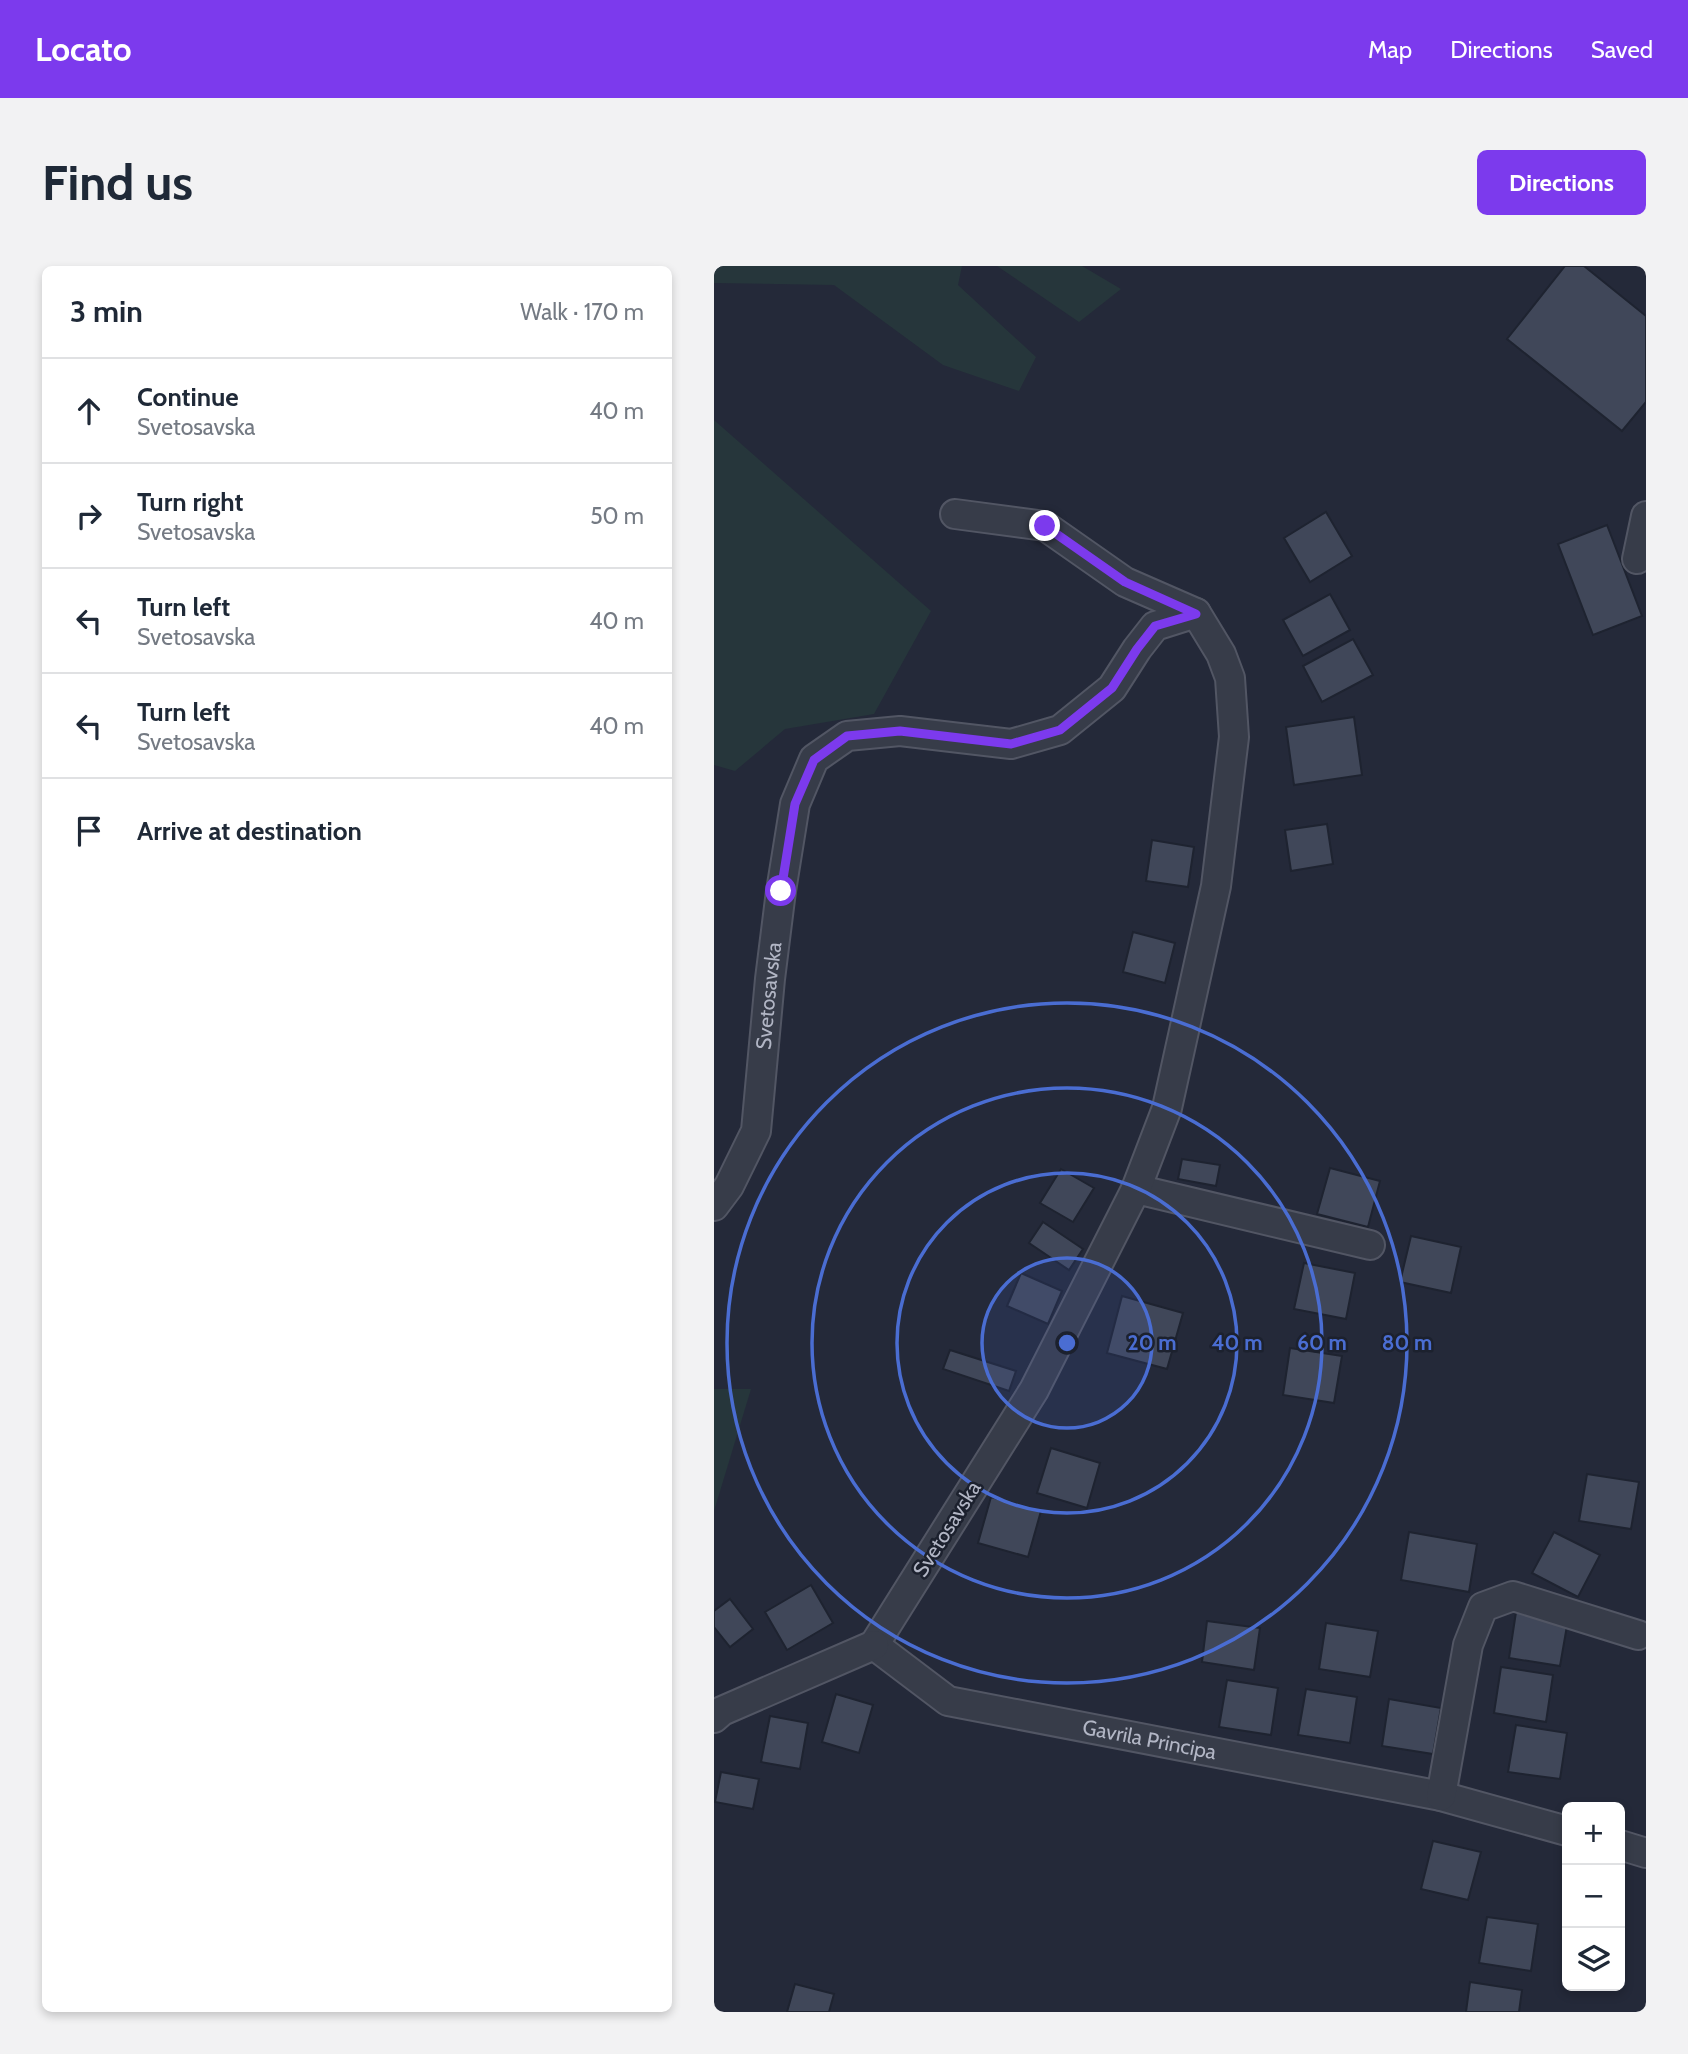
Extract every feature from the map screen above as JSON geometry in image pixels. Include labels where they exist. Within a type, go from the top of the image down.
[{"type":"street","points":[[955,514],[1045,526],[1125,582],[1196,614]]},
{"type":"street","points":[[1637,559],[1646,516]]},
{"type":"street","name":"Svetosavska","points":[[714,1206],[729,1185],[755,1131],[783,879],[795,804],[814,760],[847,736],[900,731],[1011,744],[1060,730],[1112,688],[1155,626],[1196,614],[1221,654],[1230,678],[1234,737],[1216,886],[1167,1108],[1136,1189],[1034,1390],[874,1645]]},
{"type":"street","points":[[1136,1189],[1370,1245]]},
{"type":"street","points":[[1441,1796],[1468,1645],[1483,1607],[1513,1597],[1638,1634]]},
{"type":"street","points":[[714,1718],[722,1711],[874,1645]]},
{"type":"street","name":"Gavrila Principa","points":[[874,1645],[948,1701],[1441,1796],[1562,1830]]},
{"type":"street","points":[[1625,1847],[1646,1853]]},
{"type":"shaded area","points":[[714,266],[962,266],[958,285],[1036,357],[1019,391],[943,365],[834,285],[714,283]]},
{"type":"shaded area","points":[[997,266],[1082,266],[1121,289],[1079,322]]},
{"type":"shaded area","points":[[714,420],[931,611],[874,714],[785,729],[735,771],[714,765]]},
{"type":"shaded area","points":[[714,1389],[751,1389],[714,1511]]},
{"type":"building","points":[[1565,266],[1584,266],[1646,316],[1646,402],[1622,431],[1507,339]]},
{"type":"building","points":[[1326,512],[1352,556],[1310,582],[1284,538]]},
{"type":"building","points":[[1607,525],[1642,616],[1593,635],[1558,544]]},
{"type":"building","points":[[1330,594],[1350,630],[1303,656],[1283,620]]},
{"type":"building","points":[[1353,639],[1373,675],[1322,702],[1303,666]]},
{"type":"building","points":[[1354,717],[1362,775],[1294,785],[1286,727]]},
{"type":"building","points":[[1327,824],[1333,864],[1291,871],[1285,830]]},
{"type":"building","points":[[1152,840],[1194,847],[1188,887],[1146,881]]},
{"type":"building","points":[[1133,932],[1175,943],[1165,983],[1123,972]]},
{"type":"building","points":[[1182,1159],[1220,1165],[1216,1186],[1178,1179]]},
{"type":"building","points":[[1330,1168],[1380,1181],[1368,1227],[1317,1214]]},
{"type":"building","points":[[1061,1169],[1094,1188],[1073,1222],[1040,1203]]},
{"type":"building","points":[[1043,1222],[1083,1249],[1069,1270],[1029,1243]]},
{"type":"building","points":[[1411,1236],[1461,1247],[1451,1293],[1400,1282]]},
{"type":"building","points":[[1304,1263],[1355,1273],[1346,1319],[1294,1309]]},
{"type":"building","points":[[1021,1273],[1062,1291],[1048,1324],[1007,1306]]},
{"type":"building","points":[[1122,1296],[1183,1313],[1167,1369],[1107,1353]]},
{"type":"building","points":[[1290,1348],[1342,1356],[1334,1403],[1283,1395]]},
{"type":"building","points":[[950,1350],[1016,1371],[1009,1391],[943,1369]]},
{"type":"building","points":[[1051,1448],[1100,1463],[1087,1508],[1037,1493]]},
{"type":"building","points":[[1587,1474],[1639,1482],[1631,1529],[1579,1521]]},
{"type":"building","points":[[991,1497],[1041,1511],[1028,1557],[978,1543]]},
{"type":"building","points":[[1409,1532],[1477,1544],[1469,1592],[1401,1580]]},
{"type":"building","points":[[1554,1532],[1600,1555],[1578,1597],[1532,1573]]},
{"type":"building","points":[[811,1585],[833,1623],[787,1650],[765,1612]]},
{"type":"building","points":[[730,1599],[753,1629],[730,1647],[714,1627],[714,1611]]},
{"type":"building","points":[[1516,1612],[1568,1620],[1560,1666],[1509,1658]]},
{"type":"building","points":[[1207,1621],[1260,1628],[1254,1670],[1202,1662]]},
{"type":"building","points":[[1326,1623],[1378,1631],[1370,1677],[1319,1669]]},
{"type":"building","points":[[1501,1667],[1553,1675],[1546,1722],[1494,1713]]},
{"type":"building","points":[[1227,1680],[1278,1688],[1271,1735],[1219,1727]]},
{"type":"building","points":[[1306,1689],[1357,1697],[1350,1743],[1298,1735]]},
{"type":"building","points":[[836,1694],[873,1705],[859,1753],[822,1742]]},
{"type":"building","points":[[1389,1699],[1441,1708],[1433,1754],[1382,1746]]},
{"type":"building","points":[[770,1716],[808,1723],[800,1769],[761,1762]]},
{"type":"building","points":[[1516,1725],[1567,1733],[1560,1779],[1508,1772]]},
{"type":"building","points":[[721,1772],[759,1779],[753,1809],[715,1802]]},
{"type":"building","points":[[1433,1841],[1481,1852],[1468,1900],[1421,1889]]},
{"type":"building","points":[[1487,1917],[1538,1924],[1531,1971],[1479,1963]]},
{"type":"building","points":[[1470,1982],[1522,1990],[1519,2012],[1466,2012]]},
{"type":"building","points":[[795,1984],[834,1994],[829,2012],[787,2012]]},
{"type":"route","points":[[781,891],[795,804],[814,760],[847,736],[900,731],[1011,744],[1060,730],[1112,688],[1155,626],[1196,614],[1125,582],[1045,526]]}]
